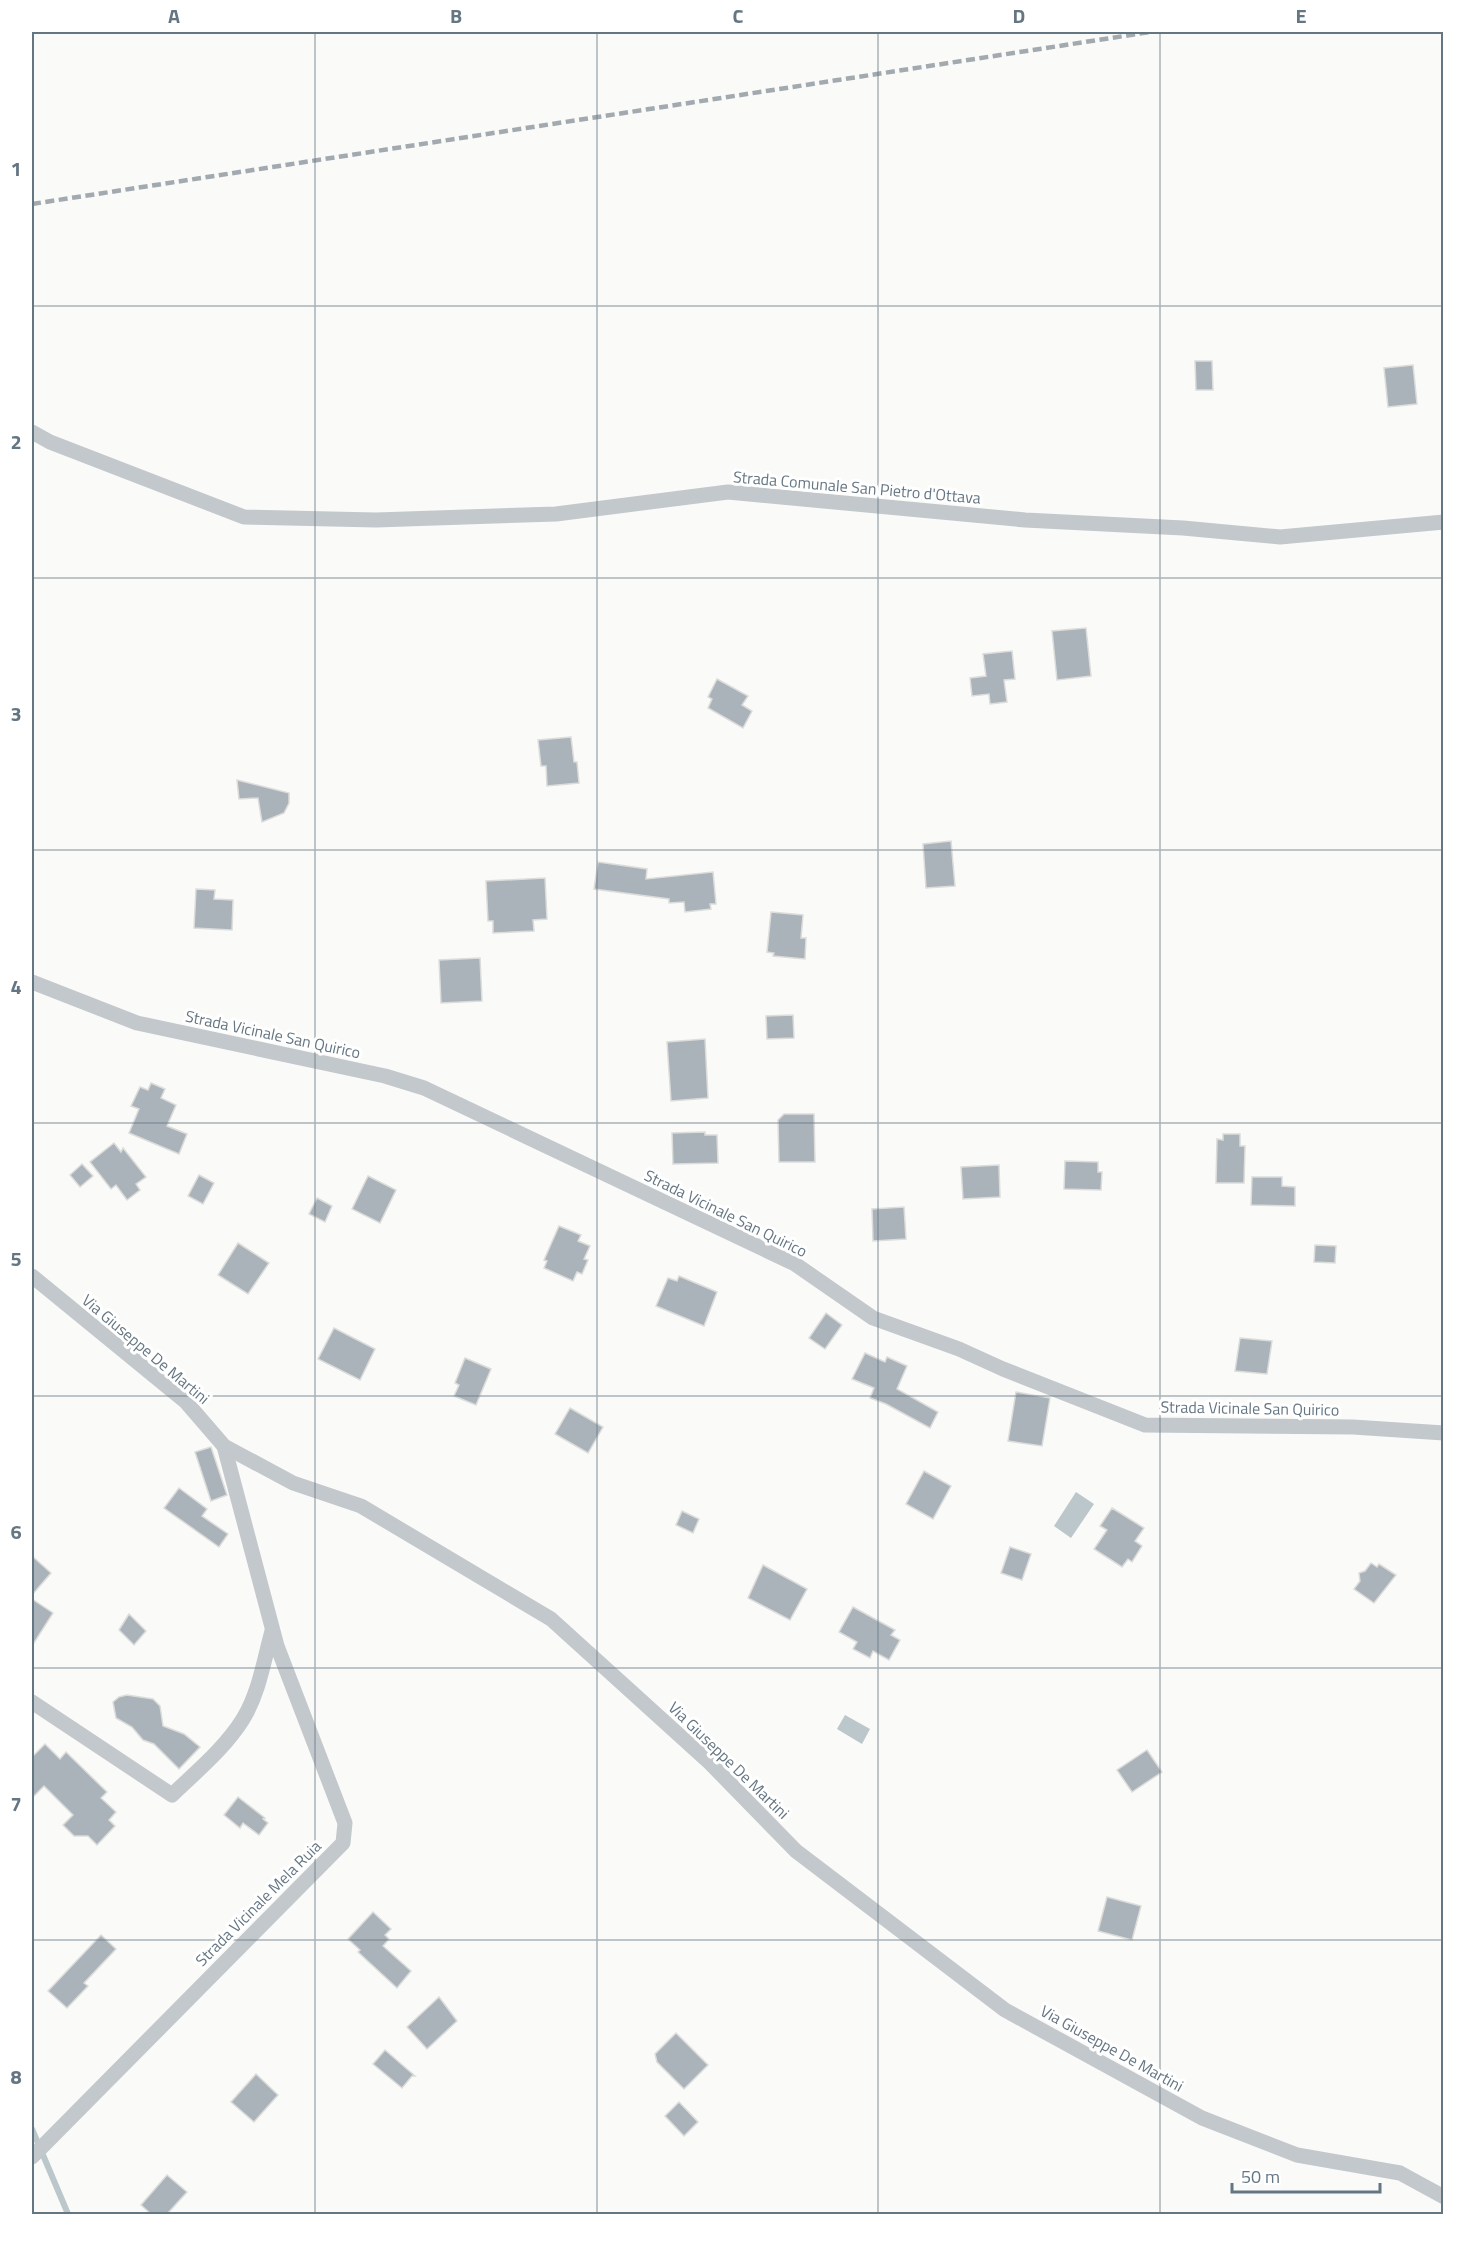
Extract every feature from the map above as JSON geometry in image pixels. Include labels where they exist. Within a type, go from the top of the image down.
[{"type":"street","name":"Strada Comunale San Pietro d'Ottava","points":[[32,432],[50,442],[244,517],[376,520],[556,514],[728,492],[1025,520],[1183,528],[1280,537],[1443,522]]},
{"type":"street","name":"Strada Vicinale San Quirico","points":[[32,982],[136,1023],[385,1076],[424,1088],[795,1264],[873,1318],[959,1349],[993,1365],[1145,1425],[1353,1427],[1443,1433]]},
{"type":"street","name":"Via Giuseppe De Martini","points":[[32,1276],[186,1402],[224,1446],[293,1483],[361,1506],[551,1619],[710,1763],[796,1851],[1005,2010],[1202,2118],[1297,2155],[1400,2173],[1443,2197]]},
{"type":"street","name":"Strada Vicinale Mela Ruia","points":[[32,2157],[343,1843],[345,1823],[277,1647],[224,1446]]},
{"type":"street","points":[[32,1701],[172,1795],[225,1743],[243,1720],[259,1683],[272,1631]]},
{"type":"shaded area","points":[[1076,1492],[1094,1504],[1071,1538],[1054,1526]]},
{"type":"shaded area","points":[[845,1715],[870,1729],[862,1744],[837,1729]]},
{"type":"building","points":[[1195,361],[1212,361],[1213,390],[1196,390]]},
{"type":"building","points":[[1413,365],[1417,404],[1388,407],[1384,368]]},
{"type":"building","points":[[1086,628],[1091,676],[1057,680],[1052,631]]},
{"type":"building","points":[[1012,651],[1015,679],[1004,680],[1007,702],[990,704],[989,694],[972,696],[970,678],[986,676],[983,654]]},
{"type":"building","points":[[717,679],[748,696],[742,705],[752,711],[743,728],[708,708],[712,699],[708,697]]},
{"type":"building","points":[[571,737],[579,783],[547,786],[546,766],[541,766],[538,740]]},
{"type":"building","points":[[237,780],[289,793],[289,803],[284,813],[262,822],[258,798],[239,799]]},
{"type":"building","points":[[951,841],[955,886],[926,888],[923,844]]},
{"type":"building","points":[[598,862],[647,869],[646,879],[713,872],[716,904],[710,904],[711,909],[685,912],[684,902],[669,903],[669,899],[594,889]]},
{"type":"building","points":[[545,878],[547,919],[533,920],[534,931],[493,933],[493,921],[488,921],[486,881]]},
{"type":"building","points":[[196,889],[215,890],[214,899],[233,900],[232,930],[194,928]]},
{"type":"building","points":[[771,912],[803,915],[801,938],[806,938],[805,959],[773,956],[774,953],[767,952]]},
{"type":"building","points":[[480,958],[482,1001],[441,1003],[439,960]]},
{"type":"building","points":[[793,1015],[794,1038],[767,1039],[766,1016]]},
{"type":"building","points":[[705,1039],[708,1098],[671,1101],[667,1042]]},
{"type":"building","points":[[151,1083],[165,1089],[161,1098],[176,1105],[167,1126],[187,1134],[179,1154],[129,1133],[139,1109],[131,1106],[140,1087],[148,1090]]},
{"type":"building","points":[[784,1114],[814,1114],[815,1162],[779,1162],[778,1120]]},
{"type":"building","points":[[705,1132],[705,1135],[717,1135],[718,1163],[673,1164],[672,1133]]},
{"type":"building","points":[[1223,1134],[1240,1134],[1240,1146],[1245,1146],[1244,1183],[1216,1183],[1217,1139],[1223,1140]]},
{"type":"building","points":[[114,1143],[121,1152],[123,1148],[146,1177],[136,1184],[140,1190],[127,1200],[116,1185],[111,1189],[90,1162]]},
{"type":"building","points":[[1065,1161],[1098,1162],[1098,1172],[1102,1172],[1101,1190],[1064,1189]]},
{"type":"building","points":[[82,1164],[93,1176],[80,1187],[70,1175]]},
{"type":"building","points":[[999,1165],[1000,1197],[963,1199],[961,1167]]},
{"type":"building","points":[[199,1175],[214,1183],[203,1204],[188,1196]]},
{"type":"building","points":[[368,1176],[396,1190],[380,1223],[352,1209]]},
{"type":"building","points":[[1252,1177],[1282,1177],[1282,1186],[1295,1187],[1295,1206],[1251,1205]]},
{"type":"building","points":[[317,1198],[332,1206],[325,1222],[309,1214]]},
{"type":"building","points":[[904,1207],[906,1239],[873,1241],[872,1209]]},
{"type":"building","points":[[559,1226],[581,1235],[578,1241],[590,1246],[584,1259],[588,1260],[582,1274],[577,1272],[573,1281],[544,1268],[547,1261],[544,1260]]},
{"type":"building","points":[[238,1243],[269,1263],[248,1294],[218,1275]]},
{"type":"building","points":[[1315,1245],[1336,1246],[1335,1263],[1314,1262]]},
{"type":"building","points":[[679,1276],[717,1292],[704,1326],[656,1306],[668,1278],[677,1281]]},
{"type":"building","points":[[826,1313],[842,1325],[825,1349],[809,1338]]},
{"type":"building","points":[[334,1328],[375,1349],[360,1380],[318,1359]]},
{"type":"building","points":[[1240,1338],[1272,1341],[1267,1374],[1235,1371]]},
{"type":"building","points":[[865,1353],[885,1362],[887,1357],[907,1366],[897,1389],[938,1412],[930,1428],[870,1398],[874,1388],[852,1379]]},
{"type":"building","points":[[465,1358],[491,1369],[476,1405],[454,1396],[459,1385],[455,1383]]},
{"type":"building","points":[[1016,1392],[1050,1398],[1042,1446],[1008,1441]]},
{"type":"building","points":[[570,1408],[603,1427],[588,1453],[555,1434]]},
{"type":"building","points":[[211,1447],[227,1495],[211,1501],[195,1452]]},
{"type":"building","points":[[924,1471],[951,1486],[933,1519],[906,1504]]},
{"type":"building","points":[[179,1488],[207,1509],[202,1516],[228,1534],[219,1547],[164,1508]]},
{"type":"building","points":[[1112,1508],[1144,1528],[1135,1541],[1142,1546],[1132,1562],[1128,1559],[1122,1567],[1094,1549],[1107,1530],[1100,1526]]},
{"type":"building","points":[[682,1511],[699,1519],[693,1533],[676,1525]]},
{"type":"building","points":[[1010,1547],[1031,1554],[1022,1580],[1001,1573]]},
{"type":"building","points":[[32,1556],[51,1573],[32,1595]]},
{"type":"building","points":[[1371,1563],[1377,1567],[1379,1564],[1396,1575],[1374,1603],[1354,1589],[1360,1581],[1359,1573],[1365,1571]]},
{"type":"building","points":[[763,1565],[807,1589],[790,1620],[748,1598]]},
{"type":"building","points":[[32,1599],[53,1613],[32,1646]]},
{"type":"building","points":[[853,1607],[895,1630],[891,1635],[900,1640],[889,1660],[873,1651],[870,1658],[853,1649],[857,1642],[839,1632]]},
{"type":"building","points":[[129,1614],[146,1631],[134,1645],[119,1630]]},
{"type":"building","points":[[127,1695],[153,1699],[160,1706],[163,1726],[184,1734],[200,1747],[179,1769],[154,1744],[143,1740],[132,1727],[116,1718],[113,1702]]},
{"type":"building","points":[[45,1744],[60,1759],[66,1752],[107,1792],[101,1798],[116,1812],[109,1820],[115,1826],[97,1845],[88,1836],[74,1836],[63,1825],[73,1815],[44,1786],[32,1798],[32,1757]]},
{"type":"building","points":[[1147,1750],[1162,1772],[1132,1792],[1117,1770]]},
{"type":"building","points":[[238,1797],[265,1818],[263,1819],[268,1823],[259,1835],[243,1823],[240,1828],[224,1815]]},
{"type":"building","points":[[1107,1897],[1141,1906],[1132,1940],[1098,1931]]},
{"type":"building","points":[[373,1912],[391,1929],[385,1935],[389,1939],[383,1946],[411,1971],[397,1988],[358,1952],[360,1950],[348,1939]]},
{"type":"building","points":[[101,1935],[116,1949],[84,1983],[88,1986],[67,2008],[48,1991]]},
{"type":"building","points":[[439,1997],[457,2021],[427,2049],[407,2027]]},
{"type":"building","points":[[676,2033],[708,2065],[684,2089],[657,2062],[655,2054]]},
{"type":"building","points":[[385,2050],[415,2076],[412,2076],[402,2088],[373,2064]]},
{"type":"building","points":[[256,2074],[278,2095],[254,2122],[231,2102]]},
{"type":"building","points":[[679,2102],[698,2122],[684,2136],[665,2116]]},
{"type":"building","points":[[167,2175],[187,2192],[167,2214],[151,2214],[141,2205]]},
{"type":"waterway","points":[[32,2129],[68,2214]]},
{"type":"railway","points":[[32,204],[1150,32]]}]
